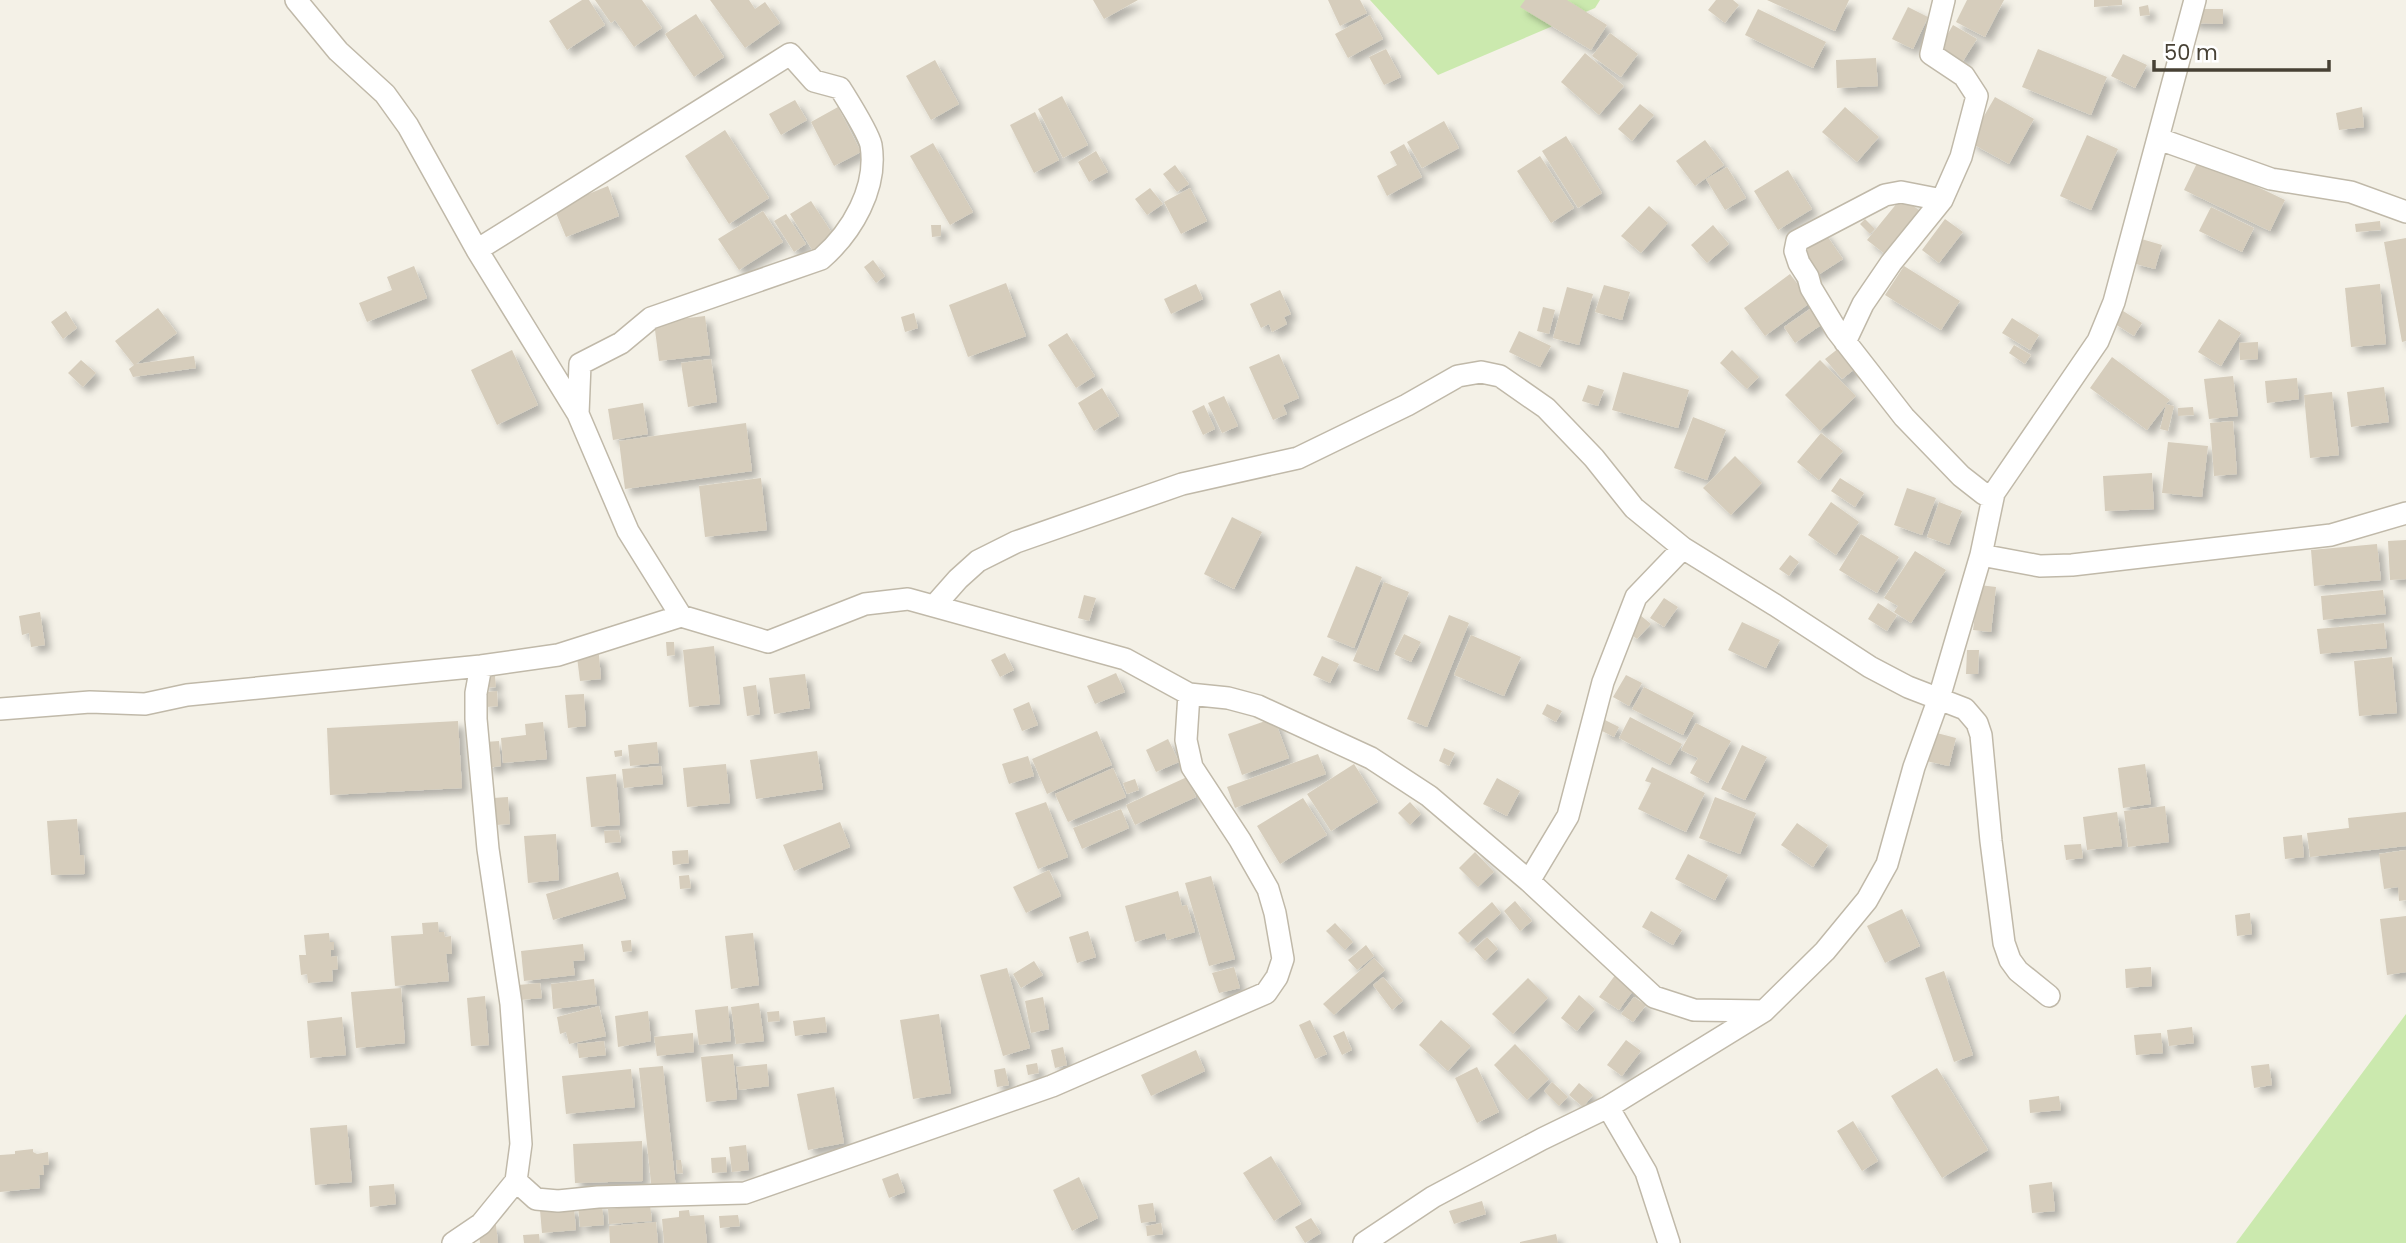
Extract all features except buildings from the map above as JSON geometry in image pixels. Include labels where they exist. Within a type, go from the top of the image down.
[{"type":"street","points":[[296,0],[338,51],[385,94],[408,126],[477,250],[578,414],[628,531],[681,616]]},
{"type":"street","points":[[1845,342],[1863,304],[1891,262],[1942,200],[1961,157],[1977,96],[1964,76],[1931,54],[1944,0]]},
{"type":"street","points":[[1364,1243],[1433,1196],[1608,1107],[1764,1011],[1825,951],[1867,900],[1887,864],[1914,767],[1939,698],[1981,555],[1994,493],[2098,341],[2114,302],[2195,0]]},
{"type":"street","points":[[477,250],[790,54],[814,81],[840,88],[871,143],[871,175],[861,208],[838,244],[821,259],[651,318],[621,343],[580,365],[578,414]]},
{"type":"street","points":[[2159,139],[2271,179],[2351,192],[2406,212]]},
{"type":"street","points":[[1942,200],[1901,192],[1885,195],[1797,241],[1795,251],[1811,288],[1845,342],[1904,417],[1961,476],[1984,494],[1994,493]]},
{"type":"street","points":[[935,605],[958,579],[978,562],[1016,542],[1182,484],[1298,458],[1407,405],[1458,376],[1480,372],[1500,376],[1546,408],[1594,458],[1634,508],[1682,548],[1870,667],[1908,687],[1965,709],[1977,723],[1981,735],[2004,943],[2010,960],[2018,971],[2049,996]]},
{"type":"street","points":[[1981,555],[2040,566],[2072,565],[2331,535],[2406,513]]},
{"type":"street","points":[[1529,881],[1568,816],[1603,682],[1636,597],[1682,548]]},
{"type":"street","points":[[0,709],[90,702],[145,704],[187,695],[481,666],[558,655],[681,616],[768,642],[865,604],[908,599],[1125,659],[1189,694],[1228,698],[1258,706],[1371,758],[1429,796],[1529,881],[1654,996],[1694,1010],[1764,1011]]},
{"type":"street","points":[[453,1243],[481,1224],[516,1181],[521,1144],[511,1004],[488,849],[476,719],[476,693],[481,666]]},
{"type":"street","points":[[516,1181],[536,1199],[547,1200],[745,1193],[1052,1086],[1266,993],[1278,977],[1283,959],[1275,913],[1268,889],[1240,840],[1192,767],[1186,740],[1189,694]]},
{"type":"street","points":[[1608,1107],[1646,1172],[1669,1243]]},
{"type":"green space","points":[[1370,0],[1600,0],[1595,8],[1438,75]]},
{"type":"green space","points":[[2406,1014],[2406,1243],[2236,1243]]}]
